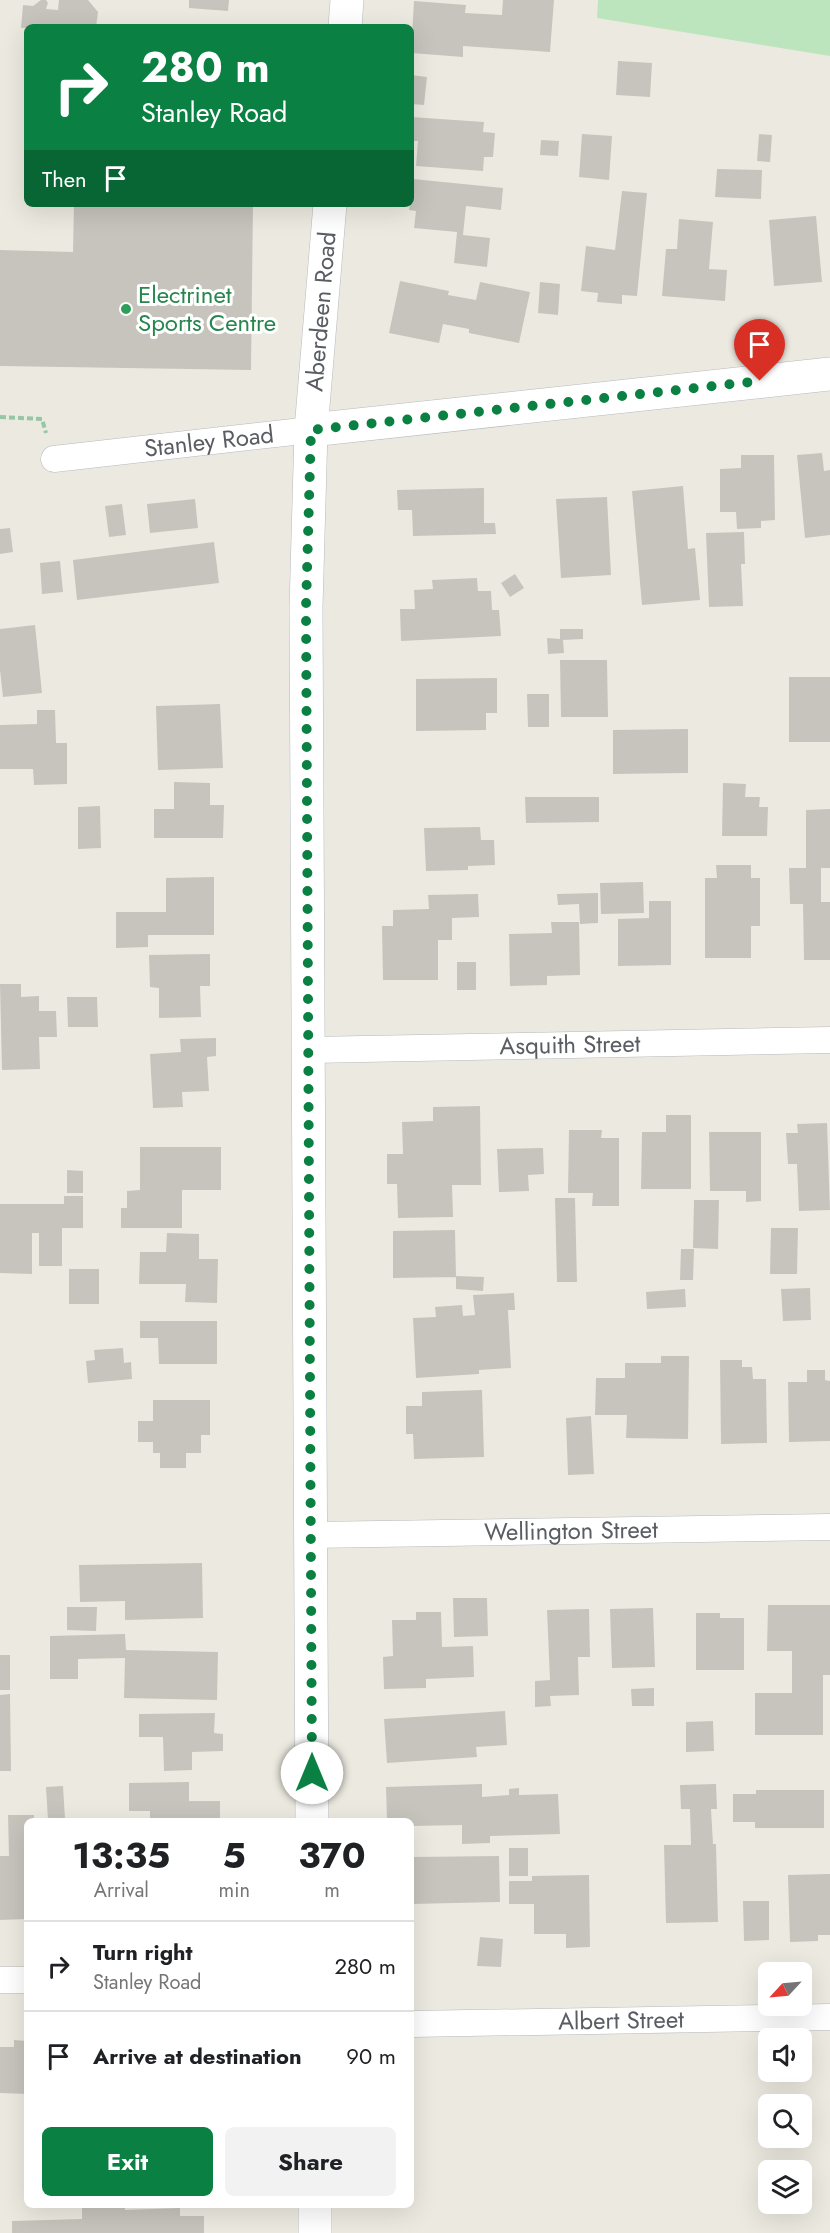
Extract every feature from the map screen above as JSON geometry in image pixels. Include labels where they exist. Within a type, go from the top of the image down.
[{"type":"street","points":[[345,24],[347,0]]},
{"type":"street","name":"Aberdeen Road","points":[[312,1818],[310,1050],[306,608],[311,430],[330,207]]},
{"type":"street","name":"Stanley Road","points":[[54,459],[830,374]]},
{"type":"street","name":"Asquith Street","points":[[310,1050],[830,1040]]},
{"type":"street","name":"Wellington Street","points":[[311,1535],[830,1527]]},
{"type":"street","points":[[0,1980],[24,1980]]},
{"type":"street","name":"Albert Street","points":[[414,2024],[830,2017]]},
{"type":"street","points":[[315,2208],[315,2233]]},
{"type":"path","points":[[0,417],[42,419],[54,459]]},
{"type":"green space","points":[[598,0],[830,0],[830,56],[597,18]]},
{"type":"building","points":[[41,0],[46,0],[48,3],[46,9],[58,10],[59,0],[88,0],[98,12],[96,24],[24,24],[24,28],[21,28],[23,5],[33,6]]},
{"type":"building","points":[[189,0],[229,0],[228,11],[189,8]]},
{"type":"building","points":[[503,0],[554,0],[550,52],[463,46],[463,57],[414,53],[414,1],[466,5],[465,13],[502,15]]},
{"type":"building","points":[[618,61],[652,63],[650,97],[616,95]]},
{"type":"building","points":[[414,75],[427,77],[424,105],[414,104]]},
{"type":"building","points":[[414,117],[484,122],[483,132],[495,133],[493,157],[484,157],[483,171],[416,166],[418,141],[414,141]]},
{"type":"building","points":[[582,134],[612,136],[609,180],[579,177]]},
{"type":"building","points":[[759,134],[772,135],[770,162],[757,161]]},
{"type":"building","points":[[541,140],[559,141],[558,156],[540,155]]},
{"type":"building","points":[[717,169],[762,170],[761,199],[715,197]]},
{"type":"building","points":[[414,179],[503,188],[501,210],[466,206],[463,235],[490,238],[487,267],[454,263],[457,232],[414,228],[416,211],[409,210],[409,207],[414,207]]},
{"type":"building","points":[[622,191],[647,193],[637,296],[622,295],[622,304],[597,302],[598,293],[581,291],[586,246],[615,250]]},
{"type":"building","name":"Electrinet Sports Centre","points":[[74,207],[253,207],[251,370],[0,366],[0,250],[73,252]]},
{"type":"building","points":[[816,216],[822,282],[774,286],[769,220]]},
{"type":"building","points":[[679,219],[713,222],[709,269],[727,270],[725,301],[662,296],[666,249],[677,249]]},
{"type":"building","points":[[400,281],[449,291],[448,295],[476,300],[480,282],[530,292],[519,343],[469,333],[469,329],[443,324],[439,343],[389,333]]},
{"type":"building","points":[[540,282],[560,284],[558,315],[538,313]]},
{"type":"building","points":[[822,453],[824,471],[830,470],[830,535],[805,538],[797,455]]},
{"type":"building","points":[[741,455],[774,455],[775,520],[761,521],[761,528],[737,529],[736,512],[720,512],[720,469],[741,468]]},
{"type":"building","points":[[683,486],[688,549],[695,548],[700,600],[642,605],[632,491]]},
{"type":"building","points":[[484,488],[484,523],[495,523],[496,534],[413,536],[412,510],[398,510],[397,490]]},
{"type":"building","points":[[607,497],[611,575],[561,578],[556,499]]},
{"type":"building","points":[[195,499],[198,528],[150,533],[147,504]]},
{"type":"building","points":[[122,504],[126,535],[109,537],[105,506]]},
{"type":"building","points":[[10,528],[13,552],[0,554],[0,529]]},
{"type":"building","points":[[744,532],[745,564],[741,564],[743,606],[709,607],[706,533]]},
{"type":"building","points":[[214,542],[219,583],[77,600],[73,560]]},
{"type":"building","points":[[60,561],[63,592],[42,594],[40,563]]},
{"type":"building","points":[[515,574],[524,588],[510,597],[501,583]]},
{"type":"building","points":[[477,578],[478,591],[491,591],[492,610],[499,610],[501,636],[401,641],[400,609],[415,609],[414,590],[433,589],[432,580]]},
{"type":"building","points":[[35,625],[42,693],[3,697],[0,670],[0,629]]},
{"type":"building","points":[[560,629],[583,629],[583,639],[563,640],[564,653],[548,654],[547,638],[560,639]]},
{"type":"building","points":[[560,660],[607,660],[608,717],[561,717]]},
{"type":"building","points":[[789,677],[830,677],[830,742],[789,742]]},
{"type":"building","points":[[497,678],[497,713],[486,713],[486,730],[416,731],[416,679]]},
{"type":"building","points":[[527,694],[549,694],[549,727],[528,727]]},
{"type":"building","points":[[220,704],[223,768],[158,770],[156,706]]},
{"type":"building","points":[[37,710],[55,710],[56,743],[67,743],[67,784],[34,785],[33,769],[0,769],[0,725],[37,724]]},
{"type":"building","points":[[688,729],[688,773],[613,774],[613,730]]},
{"type":"building","points":[[174,782],[210,783],[210,805],[224,805],[223,838],[154,838],[154,809],[174,809]]},
{"type":"building","points":[[723,783],[746,784],[745,797],[760,797],[759,807],[768,807],[767,836],[722,836]]},
{"type":"building","points":[[525,797],[599,797],[599,822],[526,823]]},
{"type":"building","points":[[100,806],[101,848],[78,849],[78,807]]},
{"type":"building","points":[[830,809],[830,868],[821,868],[821,902],[830,902],[830,960],[804,960],[803,904],[790,904],[789,868],[806,868],[806,810]]},
{"type":"building","points":[[480,827],[481,840],[494,840],[495,865],[468,866],[468,870],[426,871],[424,828]]},
{"type":"building","points":[[716,865],[751,865],[751,878],[760,878],[760,926],[751,926],[751,958],[705,958],[705,878],[717,878]]},
{"type":"building","points":[[214,877],[214,935],[148,935],[148,947],[116,948],[116,912],[166,912],[166,878]]},
{"type":"building","points":[[643,882],[644,913],[601,914],[600,883]]},
{"type":"building","points":[[598,893],[598,923],[580,924],[579,904],[558,905],[557,894]]},
{"type":"building","points":[[478,894],[479,917],[452,918],[452,940],[438,940],[438,980],[383,980],[382,926],[393,926],[393,910],[429,909],[428,895]]},
{"type":"building","points":[[649,901],[671,901],[671,965],[618,966],[618,919],[649,918]]},
{"type":"building","points":[[551,922],[579,922],[580,975],[547,976],[547,985],[510,986],[509,934],[552,933]]},
{"type":"building","points":[[210,954],[210,986],[200,986],[201,1017],[159,1018],[159,988],[150,987],[149,955]]},
{"type":"building","points":[[457,962],[476,962],[476,990],[457,990]]},
{"type":"building","points":[[0,984],[21,984],[21,997],[39,996],[39,1011],[56,1011],[57,1037],[39,1037],[40,1069],[2,1070]]},
{"type":"building","points":[[67,997],[97,997],[98,1027],[68,1027]]},
{"type":"building","points":[[216,1038],[216,1056],[207,1057],[209,1091],[182,1092],[183,1107],[153,1108],[150,1054],[181,1052],[180,1039]]},
{"type":"building","points":[[480,1106],[481,1185],[452,1185],[453,1217],[398,1218],[397,1184],[387,1184],[387,1154],[403,1154],[402,1122],[433,1121],[433,1107]]},
{"type":"building","points":[[666,1115],[691,1115],[691,1189],[641,1189],[642,1132],[666,1132]]},
{"type":"building","points":[[827,1123],[830,1210],[799,1211],[797,1164],[788,1164],[786,1133],[798,1133],[797,1124]]},
{"type":"building","points":[[569,1130],[602,1130],[601,1138],[619,1138],[619,1206],[592,1206],[593,1193],[568,1193]]},
{"type":"building","points":[[709,1132],[761,1132],[761,1201],[746,1202],[746,1191],[710,1191]]},
{"type":"building","points":[[140,1147],[221,1147],[221,1190],[182,1190],[182,1228],[121,1228],[121,1208],[127,1208],[127,1191],[140,1190]]},
{"type":"building","points":[[543,1148],[544,1174],[528,1175],[529,1191],[499,1192],[497,1149]]},
{"type":"building","points":[[67,1170],[83,1171],[83,1193],[67,1193]]},
{"type":"building","points":[[64,1196],[83,1196],[83,1228],[62,1228],[62,1266],[39,1266],[39,1233],[32,1233],[32,1274],[0,1273],[0,1204],[64,1204]]},
{"type":"building","points":[[555,1198],[575,1198],[577,1282],[557,1282]]},
{"type":"building","points":[[694,1200],[719,1200],[718,1249],[693,1248]]},
{"type":"building","points":[[771,1228],[798,1228],[797,1274],[770,1274]]},
{"type":"building","points":[[455,1230],[456,1277],[393,1278],[393,1231]]},
{"type":"building","points":[[167,1233],[199,1234],[199,1259],[218,1259],[217,1303],[185,1302],[186,1284],[139,1284],[140,1252],[166,1252]]},
{"type":"building","points":[[681,1249],[694,1249],[693,1280],[680,1280]]},
{"type":"building","points":[[69,1269],[99,1269],[99,1304],[69,1304]]},
{"type":"building","points":[[456,1276],[484,1277],[483,1291],[456,1289]]},
{"type":"building","points":[[810,1288],[811,1320],[783,1321],[781,1289]]},
{"type":"building","points":[[685,1289],[686,1307],[647,1309],[646,1292]]},
{"type":"building","points":[[514,1293],[515,1310],[508,1310],[511,1368],[479,1370],[479,1374],[416,1378],[413,1318],[436,1317],[435,1307],[462,1305],[463,1316],[475,1315],[473,1295]]},
{"type":"building","points":[[140,1321],[217,1321],[217,1364],[159,1364],[158,1338],[140,1338]]},
{"type":"building","points":[[123,1348],[124,1363],[131,1362],[132,1379],[88,1383],[86,1361],[95,1360],[94,1350]]},
{"type":"building","points":[[661,1356],[689,1356],[688,1439],[626,1438],[627,1415],[595,1415],[596,1378],[625,1378],[625,1363],[661,1363]]},
{"type":"building","points":[[720,1360],[742,1360],[742,1367],[752,1367],[753,1379],[766,1379],[767,1443],[721,1444]]},
{"type":"building","points":[[807,1370],[825,1370],[825,1380],[830,1381],[830,1441],[789,1442],[788,1382],[807,1382]]},
{"type":"building","points":[[482,1390],[484,1457],[414,1459],[413,1434],[406,1434],[406,1406],[422,1406],[422,1392]]},
{"type":"building","points":[[153,1400],[210,1400],[210,1435],[201,1435],[201,1453],[186,1453],[186,1468],[160,1468],[160,1453],[153,1453],[153,1442],[138,1442],[138,1421],[153,1421]]},
{"type":"building","points":[[591,1416],[594,1474],[568,1475],[566,1418]]},
{"type":"building","points":[[202,1563],[203,1618],[125,1620],[125,1601],[80,1602],[79,1565]]},
{"type":"building","points":[[453,1598],[487,1598],[488,1636],[454,1637]]},
{"type":"building","points":[[768,1605],[830,1605],[830,1675],[823,1675],[823,1735],[755,1735],[755,1693],[792,1693],[792,1651],[767,1651]]},
{"type":"building","points":[[67,1607],[97,1607],[96,1631],[67,1630]]},
{"type":"building","points":[[653,1608],[655,1667],[612,1668],[610,1609]]},
{"type":"building","points":[[589,1609],[590,1657],[578,1657],[579,1695],[550,1696],[551,1706],[535,1707],[535,1681],[550,1680],[547,1610]]},
{"type":"building","points":[[416,1612],[441,1612],[442,1647],[473,1646],[474,1677],[426,1679],[426,1688],[384,1689],[383,1657],[393,1656],[392,1620],[416,1620]]},
{"type":"building","points":[[696,1613],[720,1613],[720,1618],[744,1618],[744,1670],[696,1670]]},
{"type":"building","points":[[125,1634],[126,1650],[218,1652],[217,1700],[124,1698],[125,1658],[78,1659],[78,1679],[50,1679],[50,1636]]},
{"type":"building","points":[[0,1655],[10,1655],[10,1690],[0,1690]]},
{"type":"building","points":[[654,1688],[654,1706],[632,1706],[631,1689]]},
{"type":"building","points":[[10,1694],[11,1771],[0,1771],[0,1695]]},
{"type":"building","points":[[505,1711],[507,1745],[476,1747],[477,1757],[387,1763],[384,1719]]},
{"type":"building","points":[[215,1713],[214,1733],[223,1734],[223,1751],[192,1752],[192,1770],[164,1771],[163,1737],[139,1737],[139,1714]]},
{"type":"building","points":[[713,1721],[714,1751],[686,1752],[686,1722]]},
{"type":"building","points":[[189,1782],[189,1801],[220,1801],[220,1818],[150,1818],[150,1811],[129,1811],[129,1783]]},
{"type":"building","points":[[482,1784],[482,1797],[509,1795],[509,1789],[519,1788],[519,1795],[558,1794],[560,1834],[490,1836],[490,1843],[462,1844],[462,1825],[414,1826],[414,1818],[387,1818],[386,1787]]},
{"type":"building","points":[[716,1784],[717,1809],[711,1809],[713,1844],[716,1844],[718,1922],[666,1923],[664,1845],[691,1845],[690,1809],[681,1809],[680,1785]]},
{"type":"building","points":[[63,1786],[65,1818],[48,1818],[46,1787]]},
{"type":"building","points":[[756,1790],[824,1790],[824,1828],[755,1828],[755,1822],[733,1822],[733,1794],[756,1794]]},
{"type":"building","points":[[8,1815],[34,1815],[34,1818],[24,1818],[24,1919],[0,1920],[0,1856],[9,1856]]},
{"type":"building","points":[[509,1848],[528,1848],[528,1876],[509,1876]]},
{"type":"building","points":[[499,1856],[500,1902],[414,1904],[414,1857]]},
{"type":"building","points":[[830,1874],[830,1935],[818,1935],[818,1941],[790,1942],[788,1875]]},
{"type":"building","points":[[589,1875],[590,1947],[566,1948],[566,1934],[534,1934],[534,1904],[509,1904],[509,1881],[532,1881],[532,1876]]},
{"type":"building","points":[[743,1901],[769,1901],[769,1940],[744,1941]]},
{"type":"building","points":[[480,1937],[503,1939],[501,1967],[477,1966]]},
{"type":"building","points":[[14,2040],[24,2041],[24,2094],[0,2093],[0,2047],[14,2047]]},
{"type":"building","points":[[82,2208],[125,2208],[125,2210],[180,2208],[180,2216],[204,2216],[204,2233],[12,2233],[12,2221],[82,2219]]},
{"type":"place","name":"Electrinet Sports Centre","points":[[126,309]]},
{"type":"route","points":[[312,1773],[306,608],[311,430],[760,381]]}]
